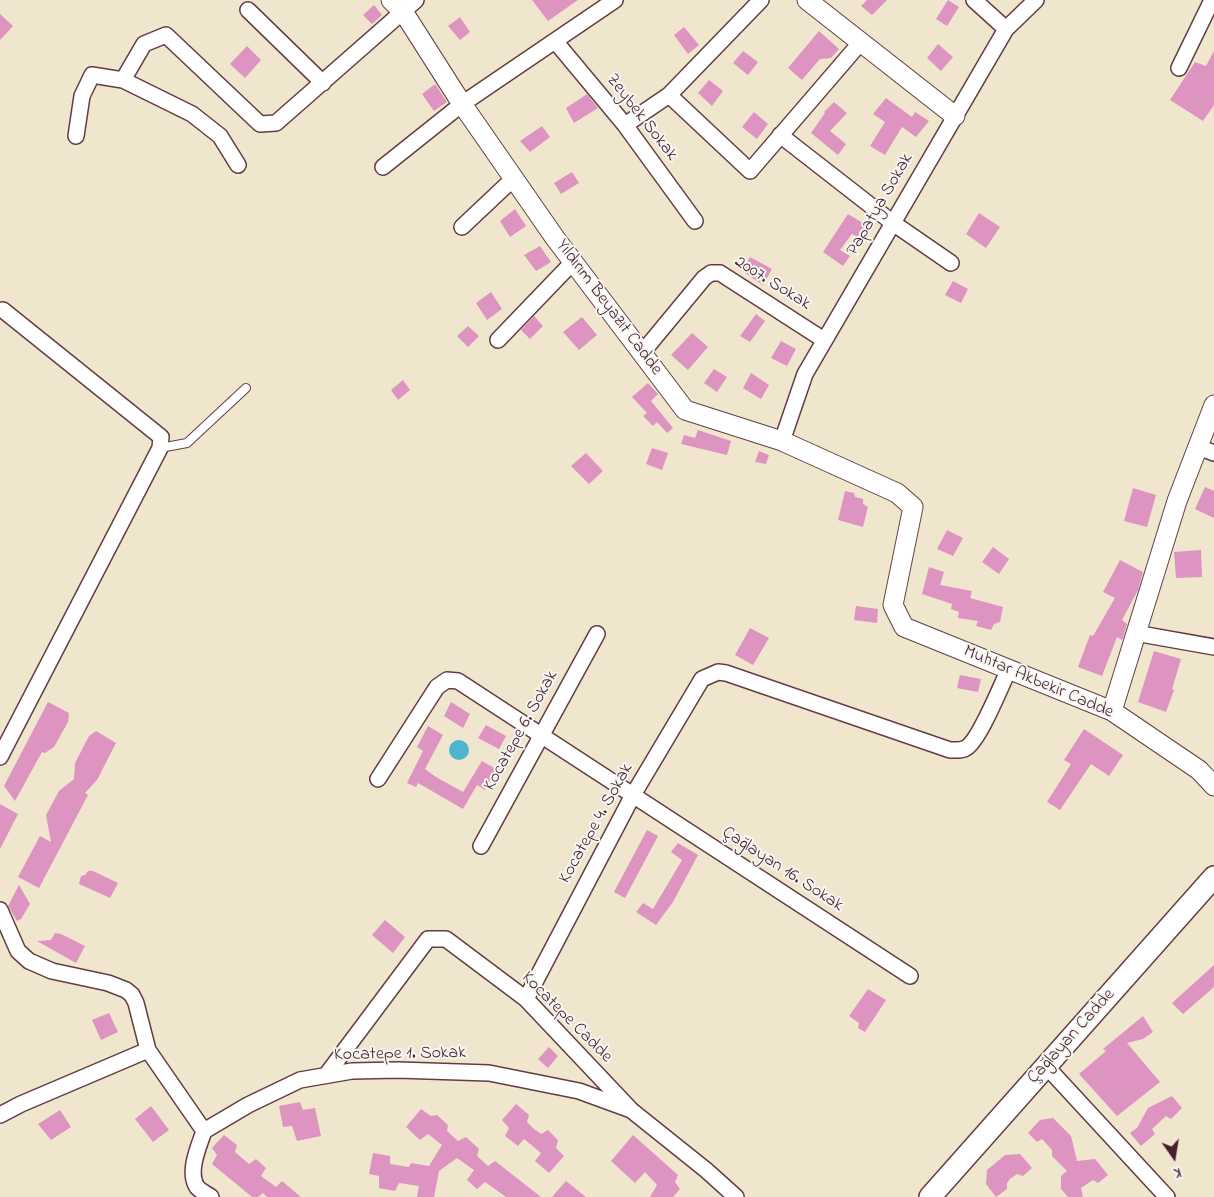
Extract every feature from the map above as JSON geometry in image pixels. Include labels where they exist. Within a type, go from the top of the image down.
[{"type":"main road","name":"Çağlayan Cadde","points":[[937,1194],[1046,1066],[1214,877]]},
{"type":"street","points":[[625,125],[668,95],[761,0]]},
{"type":"street","points":[[808,0],[955,116]]},
{"type":"street","points":[[974,0],[1006,29]]},
{"type":"street","name":"Papatya Sokak","points":[[782,442],[805,374],[824,340],[1006,29],[1036,0]]},
{"type":"street","points":[[1178,68],[1212,0]]},
{"type":"street","points":[[383,168],[462,104],[555,41],[608,2]]},
{"type":"street","points":[[123,80],[144,44],[166,35],[260,124],[276,123],[323,83],[404,4]]},
{"type":"street","name":"Yıldırım Beyazıt Cadde","points":[[404,4],[462,104],[573,262],[685,410],[782,442],[897,493],[913,507],[893,605],[904,627]]},
{"type":"street","points":[[248,10],[323,83]]},
{"type":"street","name":"Zeybek Sokak","points":[[555,41],[625,125],[695,221]]},
{"type":"street","points":[[668,95],[750,171],[861,42]]},
{"type":"street","points":[[76,136],[82,96],[92,75],[123,80],[192,114],[220,136],[238,166]]},
{"type":"street","points":[[780,135],[892,223],[951,263]]},
{"type":"street","points":[[462,227],[514,178]]},
{"type":"street","points":[[498,340],[573,262]]},
{"type":"street","name":"2007. Sokak","points":[[642,353],[704,278],[711,273],[720,273],[824,340]]},
{"type":"street","points":[[0,757],[160,448],[161,437],[3,310]]},
{"type":"street","points":[[1112,711],[1134,633],[1177,501],[1206,450],[1214,405]]},
{"type":"street","name":"Muhtar Akbekir Cadde","points":[[904,627],[1112,711],[1199,770],[1214,786]]},
{"type":"street","points":[[1134,633],[1214,647]]},
{"type":"street","name":"Kocatepe 6. Sokak","points":[[481,846],[597,634]]},
{"type":"street","name":"Kocatepe 4. Sokak","points":[[526,999],[633,795],[702,679],[711,674],[726,673],[950,750],[959,751],[966,748],[978,733],[1009,669]]},
{"type":"street","name":"Çağlayan 16. Sokak","points":[[378,779],[437,687],[447,680],[458,681],[910,976]]},
{"type":"street","points":[[0,910],[18,951],[29,961],[52,971],[108,983],[126,990],[132,995],[136,1002],[148,1050],[204,1131],[195,1156],[194,1173],[197,1187],[211,1197]]},
{"type":"street","name":"Kocatepe Cadde","points":[[327,1074],[428,939],[446,940],[526,999],[631,1110]]},
{"type":"street","points":[[0,1116],[21,1104],[148,1050]]},
{"type":"street","points":[[1046,1066],[1167,1197]]},
{"type":"street","name":"Kocatepe 1. Sokak","points":[[204,1131],[300,1080],[327,1074],[398,1070],[489,1073],[579,1091],[631,1110]]},
{"type":"street","points":[[631,1110],[706,1170],[736,1197]]},
{"type":"lane","points":[[160,448],[187,443],[246,388]]},
{"type":"water","points":[[455,740],[463,740],[469,746],[469,754],[463,760],[455,760],[449,754],[449,746]]},
{"type":"building","points":[[532,0],[578,0],[548,21]]},
{"type":"building","points":[[867,0],[887,0],[872,15],[861,6]]},
{"type":"building","points":[[948,0],[959,7],[947,26],[936,19]]},
{"type":"building","points":[[374,5],[382,15],[372,24],[363,15]]},
{"type":"building","points":[[0,14],[13,26],[0,40]]},
{"type":"building","points":[[460,17],[470,32],[460,40],[448,26]]},
{"type":"building","points":[[684,27],[699,45],[688,54],[674,35]]},
{"type":"building","points":[[819,31],[839,49],[831,58],[820,59],[802,80],[788,68]]},
{"type":"building","points":[[938,44],[953,57],[941,71],[927,58]]},
{"type":"building","points":[[247,46],[261,60],[245,78],[230,64]]},
{"type":"building","points":[[743,51],[758,62],[748,75],[733,63]]},
{"type":"building","points":[[1214,51],[1214,105],[1203,121],[1170,100],[1195,62],[1206,66]]},
{"type":"building","points":[[709,80],[723,91],[712,106],[698,93]]},
{"type":"building","points":[[435,84],[447,102],[434,111],[422,94]]},
{"type":"building","points":[[587,94],[598,108],[574,123],[566,108]]},
{"type":"building","points":[[886,98],[912,117],[915,112],[929,121],[916,137],[902,127],[885,155],[870,146],[885,122],[873,114]]},
{"type":"building","points":[[834,102],[847,113],[830,131],[846,144],[838,155],[811,133],[824,112]]},
{"type":"building","points":[[754,112],[768,124],[757,139],[742,127]]},
{"type":"building","points":[[542,126],[550,137],[530,152],[520,141]]},
{"type":"building","points":[[572,172],[579,183],[561,194],[554,183]]},
{"type":"building","points":[[515,209],[526,226],[510,237],[500,221]]},
{"type":"building","points":[[979,213],[1000,227],[986,248],[966,234]]},
{"type":"building","points":[[848,214],[866,225],[858,237],[852,234],[840,250],[850,256],[843,266],[823,252]]},
{"type":"building","points":[[540,246],[551,262],[536,271],[524,255]]},
{"type":"building","points":[[750,257],[772,269],[763,285],[742,271]]},
{"type":"building","points":[[953,281],[968,289],[961,303],[945,295]]},
{"type":"building","points":[[491,292],[502,309],[487,320],[476,303]]},
{"type":"building","points":[[756,314],[765,321],[750,342],[740,336]]},
{"type":"building","points":[[534,316],[543,326],[530,339],[521,330]]},
{"type":"building","points":[[582,317],[597,335],[579,350],[563,332]]},
{"type":"building","points":[[468,326],[479,336],[468,347],[457,336]]},
{"type":"building","points":[[692,333],[708,347],[688,370],[671,355]]},
{"type":"building","points":[[781,341],[796,349],[787,366],[771,358]]},
{"type":"building","points":[[714,369],[727,377],[717,392],[704,383]]},
{"type":"building","points":[[751,373],[769,385],[761,399],[743,388]]},
{"type":"building","points":[[403,380],[410,390],[398,400],[391,390]]},
{"type":"building","points":[[648,383],[658,394],[651,401],[673,428],[667,433],[657,422],[653,426],[643,416],[647,413],[632,397]]},
{"type":"building","points":[[698,430],[731,441],[727,455],[681,444],[684,435],[695,438]]},
{"type":"building","points":[[652,448],[668,453],[662,470],[646,464]]},
{"type":"building","points":[[759,451],[769,455],[766,464],[755,462]]},
{"type":"building","points":[[586,453],[603,471],[589,484],[571,466]]},
{"type":"building","points":[[1205,487],[1214,491],[1214,518],[1195,509]]},
{"type":"building","points":[[1133,488],[1156,495],[1147,527],[1124,521]]},
{"type":"building","points":[[845,491],[854,493],[855,497],[863,499],[863,504],[868,507],[863,527],[838,520]]},
{"type":"building","points":[[947,530],[963,538],[953,556],[937,549]]},
{"type":"building","points":[[993,547],[1009,559],[999,574],[982,562]]},
{"type":"building","points":[[1201,550],[1202,577],[1176,578],[1174,552]]},
{"type":"building","points":[[1120,560],[1143,572],[1138,590],[1122,620],[1127,624],[1123,638],[1122,640],[1117,637],[1102,676],[1078,667],[1090,635],[1093,636],[1115,598],[1103,592]]},
{"type":"building","points":[[929,567],[944,572],[940,585],[972,591],[970,598],[1003,607],[1000,622],[994,624],[991,630],[976,626],[978,621],[958,618],[959,612],[951,609],[952,604],[922,594]]},
{"type":"building","points":[[856,606],[878,609],[877,623],[854,620]]},
{"type":"building","points":[[750,628],[769,638],[753,665],[735,655]]},
{"type":"building","points":[[1154,651],[1181,659],[1172,689],[1174,690],[1166,712],[1138,702]]},
{"type":"building","points":[[960,675],[981,679],[978,692],[957,688]]},
{"type":"building","points":[[48,702],[69,713],[68,722],[54,747],[45,753],[42,752],[15,801],[4,786]]},
{"type":"building","points":[[451,702],[470,714],[463,728],[444,716]]},
{"type":"building","points":[[486,725],[506,736],[499,749],[478,738]]},
{"type":"building","points":[[428,726],[443,735],[425,769],[436,777],[463,792],[482,761],[496,769],[485,790],[477,785],[463,809],[418,783],[416,787],[407,783],[423,751],[417,747]]},
{"type":"building","points":[[1084,729],[1123,755],[1109,776],[1091,764],[1060,810],[1047,802],[1071,764],[1064,760]]},
{"type":"building","points":[[96,731],[116,743],[97,780],[85,793],[88,795],[39,888],[18,877],[40,836],[51,842],[46,815],[59,791],[74,779],[75,763],[89,736]]},
{"type":"building","points":[[0,804],[18,814],[0,849]]},
{"type":"building","points":[[647,830],[658,836],[625,898],[614,892]]},
{"type":"building","points":[[678,843],[698,855],[673,902],[656,925],[636,912],[643,903],[653,909],[682,860],[671,852]]},
{"type":"building","points":[[88,871],[93,871],[118,883],[110,898],[79,884],[81,876],[85,875]]},
{"type":"building","points":[[19,885],[30,904],[21,919],[17,921],[8,906]]},
{"type":"building","points":[[385,920],[405,937],[393,953],[372,935]]},
{"type":"building","points":[[55,933],[85,946],[76,963],[37,941],[51,940]]},
{"type":"building","points":[[1214,965],[1214,987],[1183,1014],[1172,1003]]},
{"type":"building","points":[[868,989],[886,1000],[865,1032],[858,1028],[859,1023],[849,1016]]},
{"type":"building","points":[[109,1013],[118,1032],[101,1040],[92,1020]]},
{"type":"building","points":[[1143,1016],[1153,1032],[1143,1039],[1127,1043],[1160,1082],[1117,1116],[1079,1074],[1106,1051],[1103,1049]]},
{"type":"building","points":[[549,1047],[558,1056],[548,1068],[538,1059]]},
{"type":"building","points":[[1172,1096],[1182,1108],[1171,1119],[1166,1116],[1152,1129],[1155,1134],[1141,1146],[1130,1133],[1137,1128],[1148,1108]]},
{"type":"building","points":[[300,1102],[303,1110],[315,1108],[321,1136],[297,1141],[292,1126],[283,1127],[279,1106]]},
{"type":"building","points":[[516,1104],[529,1115],[527,1122],[534,1129],[541,1134],[548,1130],[558,1140],[556,1148],[564,1156],[549,1173],[535,1161],[541,1153],[524,1139],[518,1146],[505,1136],[509,1128],[502,1120]]},
{"type":"building","points":[[151,1106],[169,1130],[153,1142],[135,1119]]},
{"type":"building","points":[[421,1109],[431,1116],[437,1115],[448,1125],[447,1131],[458,1141],[466,1137],[479,1149],[477,1156],[488,1166],[495,1161],[541,1197],[506,1197],[485,1182],[477,1189],[467,1180],[474,1170],[457,1158],[439,1171],[434,1197],[417,1197],[419,1186],[399,1183],[395,1191],[379,1188],[379,1176],[369,1174],[373,1153],[390,1156],[390,1164],[409,1167],[411,1163],[429,1166],[442,1145],[428,1134],[420,1140],[406,1127]]},
{"type":"building","points":[[60,1110],[71,1127],[51,1140],[38,1124]]},
{"type":"building","points":[[1053,1118],[1071,1136],[1077,1161],[1095,1159],[1108,1175],[1098,1183],[1093,1180],[1081,1188],[1083,1197],[1068,1197],[1061,1189],[1061,1176],[1067,1171],[1052,1156],[1052,1150],[1042,1139],[1037,1142],[1028,1133],[1040,1120]]},
{"type":"building","points":[[224,1135],[237,1145],[235,1152],[249,1164],[256,1159],[266,1168],[261,1176],[276,1187],[282,1181],[301,1197],[267,1197],[263,1193],[258,1197],[252,1197],[212,1164],[217,1155],[212,1148]]},
{"type":"building","points":[[633,1135],[678,1175],[675,1182],[680,1189],[673,1197],[650,1197],[657,1185],[645,1172],[635,1183],[611,1161]]},
{"type":"building","points":[[1020,1154],[1032,1168],[1023,1176],[1017,1174],[1010,1179],[1007,1183],[1007,1189],[996,1197],[986,1184],[987,1170],[1005,1155]]},
{"type":"building","points":[[566,1181],[586,1197],[552,1197]]}]
